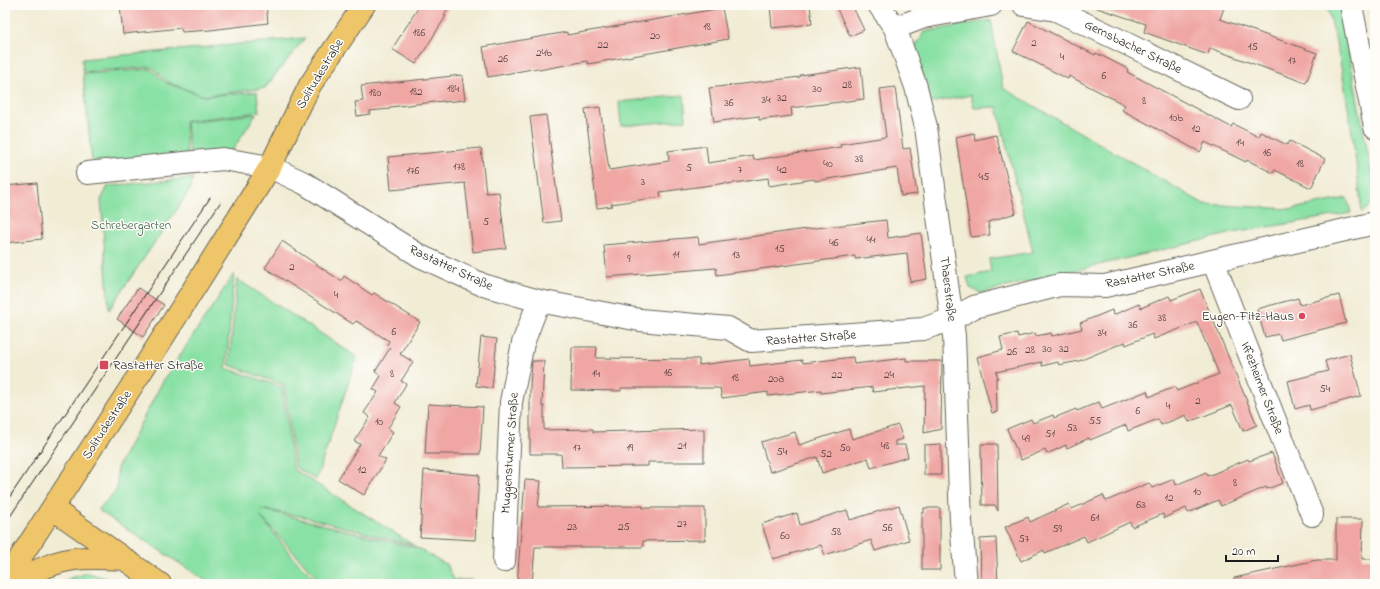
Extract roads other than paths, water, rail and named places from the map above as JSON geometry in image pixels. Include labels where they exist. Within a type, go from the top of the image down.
[{"type":"main road","name":"Solitudestraße","points":[[5,581],[150,358],[270,167],[310,86],[364,5]]},
{"type":"main road","points":[[53,509],[160,584]]},
{"type":"main road","points":[[10,584],[59,562],[86,558],[124,559]]},
{"type":"street","name":"Thaerstraße","points":[[878,5],[895,28],[916,87],[926,127],[954,336],[961,521],[966,584]]},
{"type":"street","points":[[895,28],[924,17],[991,5]]},
{"type":"street","name":"Gernsbacher Straße","points":[[1024,5],[1056,10],[1240,99]]},
{"type":"street","points":[[1351,5],[1375,127]]},
{"type":"street","points":[[87,173],[223,159],[270,167]]},
{"type":"street","name":"Rastatter Straße","points":[[270,167],[304,183],[420,256],[483,285],[539,301],[640,320],[728,328],[751,341],[923,329],[952,318],[974,307],[1060,285],[1105,286],[1375,223]]},
{"type":"street","name":"Iffezheimer Straße","points":[[1213,261],[1312,515]]},
{"type":"street","name":"Muggensturmer Straße","points":[[504,561],[511,402],[523,343],[539,301]]},
{"type":"tram line","points":[[5,504],[210,198]]},
{"type":"tram line","points":[[5,524],[220,203]]},
{"type":"place","name":"Eugen-Fitz-Haus","points":[[1302,316]]},
{"type":"place","name":"Rastatter Straße","points":[[104,365]]},
{"type":"park label","name":"Schrebergarten","points":[[131,225]]}]
